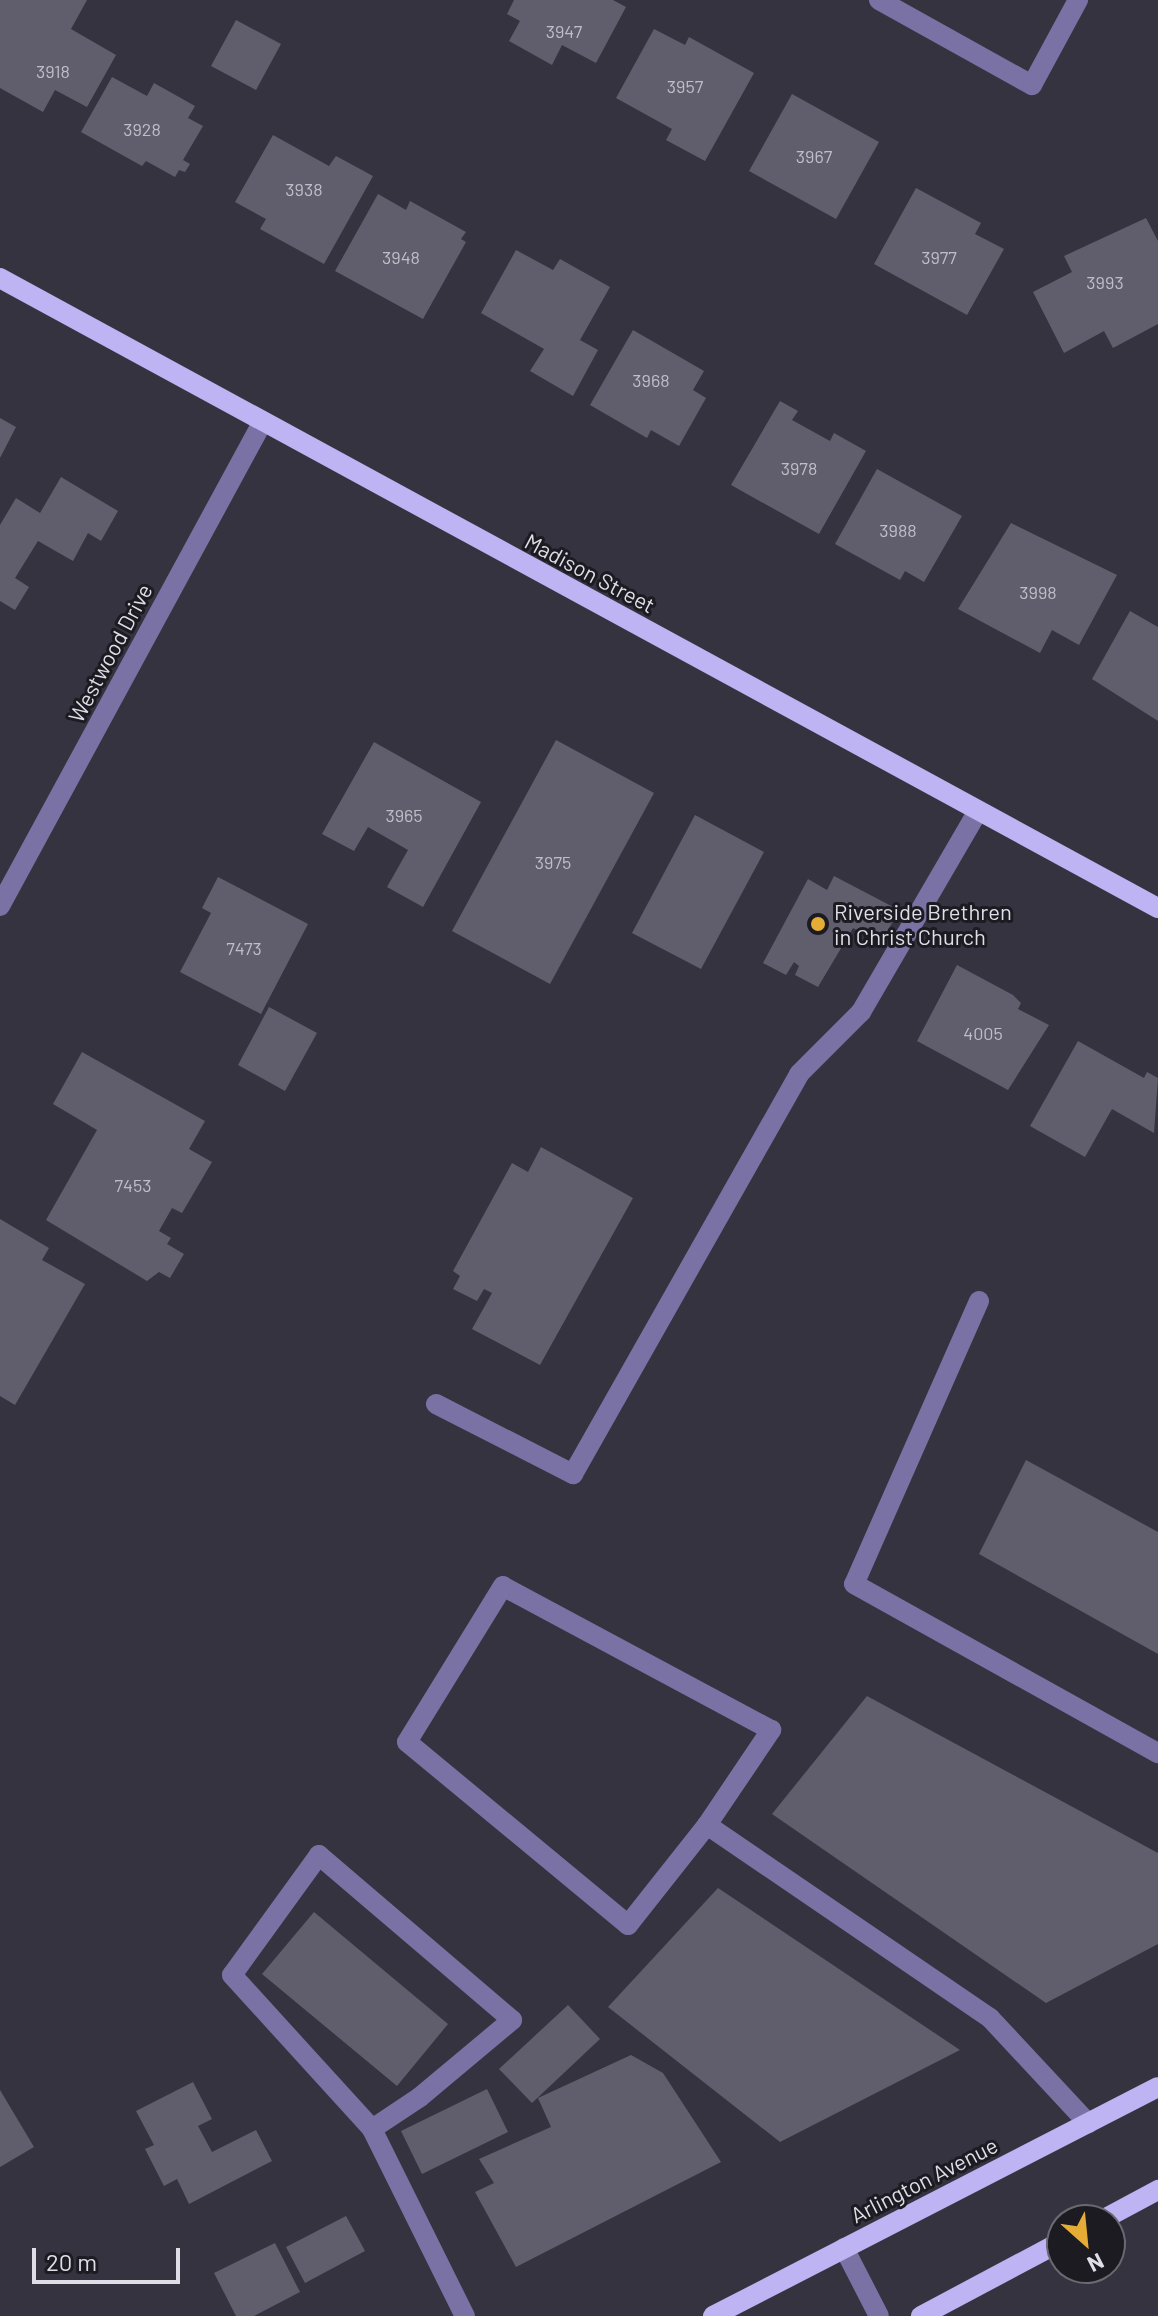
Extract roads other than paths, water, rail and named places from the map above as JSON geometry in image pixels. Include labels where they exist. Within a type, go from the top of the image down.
[{"type":"main road","name":"Madison Street","points":[[0,278],[978,811],[1156,904]]},
{"type":"main road","name":"Arlington Avenue","points":[[713,2316],[1158,2087]]},
{"type":"main road","points":[[1126,2207],[1158,2190]]},
{"type":"main road","points":[[921,2316],[1046,2250]]},
{"type":"street","points":[[879,0],[1032,85],[1078,0]]},
{"type":"street","name":"Westwood Drive","points":[[0,906],[262,423]]},
{"type":"street","points":[[436,1404],[573,1474],[799,1074],[861,1012],[978,811]]},
{"type":"street","points":[[979,1301],[854,1584],[1158,1753]]},
{"type":"street","points":[[503,1586],[771,1730],[707,1825],[628,1925],[407,1742],[503,1586]]},
{"type":"street","points":[[707,1825],[990,2018],[1088,2123]]},
{"type":"street","points":[[372,2129],[420,2097],[512,2020],[319,1855],[232,1975],[372,2129],[465,2316]]},
{"type":"street","points":[[844,2248],[879,2316]]},
{"type":"place","name":"Riverside Brethren in Christ Church","points":[[818,924]]}]
